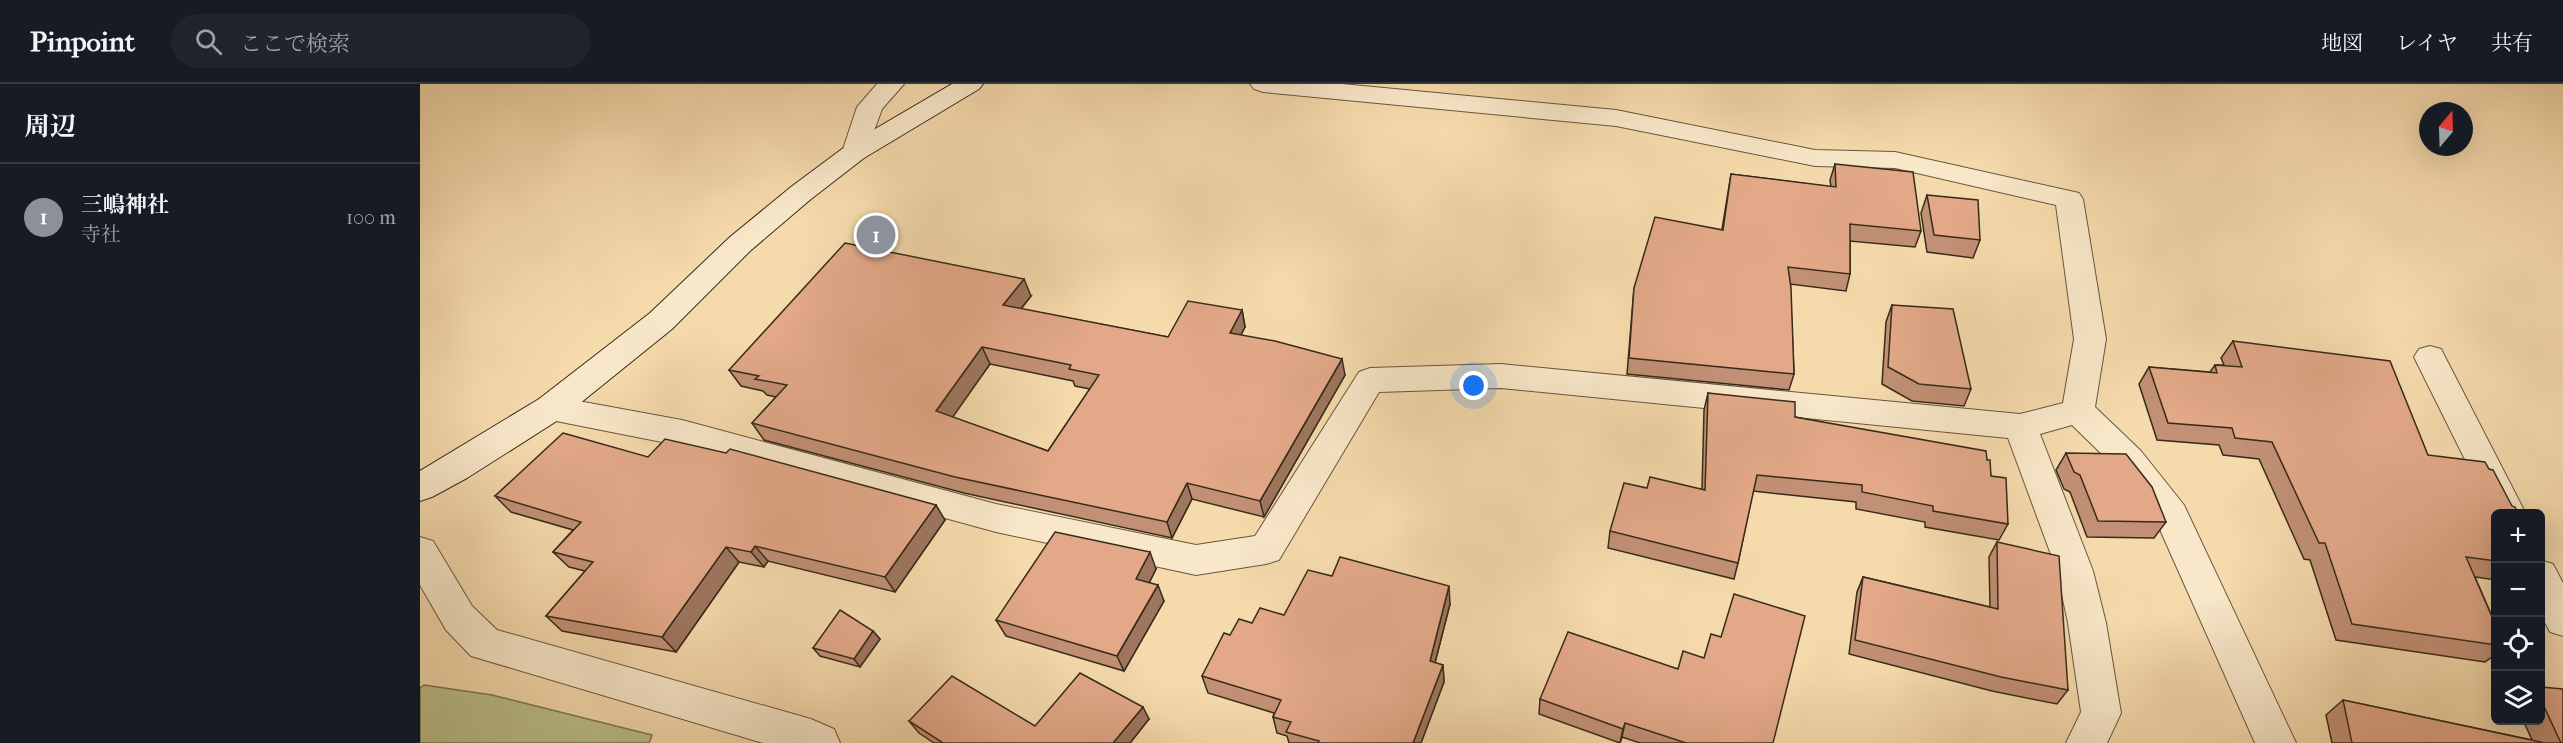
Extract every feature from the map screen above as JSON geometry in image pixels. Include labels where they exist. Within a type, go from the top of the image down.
[{"type":"street","points":[[855,152],[870,106],[891,84]]},
{"type":"street","points":[[420,487],[455,468],[551,408],[661,321],[740,244],[801,193],[855,152],[970,84]]},
{"type":"street","points":[[1263,84],[1616,118],[1815,158],[1895,160],[2068,199],[2090,339],[2078,411]]},
{"type":"street","points":[[2430,357],[2507,509]]},
{"type":"street","points":[[551,408],[682,433],[996,518],[1196,560],[1266,549],[1370,380],[1501,376],[2020,427],[2078,411]]},
{"type":"street","points":[[2078,411],[2129,460],[2171,515],[2276,743]]},
{"type":"street","points":[[2020,427],[2075,571],[2087,623],[2101,713],[2086,743]]},
{"type":"street","points":[[420,552],[459,618],[485,644],[811,738],[820,743]]},
{"type":"street","points":[[2545,583],[2563,620]]},
{"type":"green space","points":[[424,685],[492,695],[652,735],[649,743],[420,743],[420,688]]},
{"type":"building","points":[[1835,164],[1913,172],[1921,231],[1850,224],[1850,274],[1788,267],[1791,288],[1794,374],[1629,358],[1634,288],[1655,217],[1723,230],[1731,174],[1836,187]]},
{"type":"building","points":[[1927,195],[1978,200],[1980,240],[1934,235]]},
{"type":"building","points":[[845,243],[1024,279],[1003,305],[1168,337],[1188,301],[1242,310],[1230,333],[1275,341],[1342,359],[1260,501],[1187,483],[1167,522],[955,477],[752,423],[787,385],[755,379],[759,376],[729,370]],"holes":[[[982,347],[1071,365],[1069,369],[1099,375],[1048,451],[936,411]]]},
{"type":"building","points":[[1892,305],[1953,309],[1971,389],[1919,384],[1888,367]]},
{"type":"building","points":[[2233,341],[2390,361],[2428,455],[2485,462],[2489,469],[2493,470],[2512,506],[2516,509],[2491,509],[2491,560],[2466,557],[2491,614],[2491,644],[2352,624],[2325,543],[2319,543],[2272,442],[2235,438],[2232,428],[2168,423],[2149,367],[2217,373],[2215,365],[2242,367]]},
{"type":"building","points":[[1708,393],[1795,402],[1795,417],[1986,451],[1987,460],[1990,460],[1991,476],[2006,478],[2008,524],[1933,511],[1933,506],[1862,492],[1862,485],[1757,475],[1738,563],[1610,531],[1624,483],[1647,488],[1650,477],[1705,490]]},
{"type":"building","points":[[563,433],[648,457],[665,439],[726,453],[730,449],[936,505],[885,577],[755,546],[751,552],[726,547],[662,637],[546,616],[593,562],[553,552],[581,522],[495,496]]},
{"type":"building","points":[[2066,453],[2126,454],[2152,487],[2166,522],[2098,521],[2080,475],[2074,472]]},
{"type":"building","points":[[1055,532],[1150,552],[1136,579],[1158,585],[1117,656],[996,620]]},
{"type":"building","points":[[1997,542],[2059,556],[2068,690],[2001,677],[1855,640],[1863,577],[1998,609]]},
{"type":"building","points":[[1340,557],[1449,586],[1430,661],[1443,665],[1413,743],[1318,743],[1319,741],[1286,732],[1291,722],[1273,717],[1281,700],[1202,676],[1224,633],[1230,635],[1239,619],[1252,623],[1260,608],[1284,615],[1308,570],[1332,576]]},
{"type":"building","points":[[1734,594],[1805,616],[1773,743],[1686,743],[1625,723],[1623,729],[1540,699],[1568,632],[1678,669],[1683,651],[1704,658],[1711,634],[1721,637]]},
{"type":"building","points":[[840,610],[873,631],[854,659],[813,648]]},
{"type":"building","points":[[1080,673],[1143,707],[1113,743],[943,743],[909,721],[952,676],[1035,726]]},
{"type":"building","points":[[2545,687],[2563,689],[2563,743],[2545,709]]},
{"type":"building","points":[[2343,700],[2545,743],[2352,743]]},
{"type":"place","name":"三嶋神社","points":[[876,235]]}]
